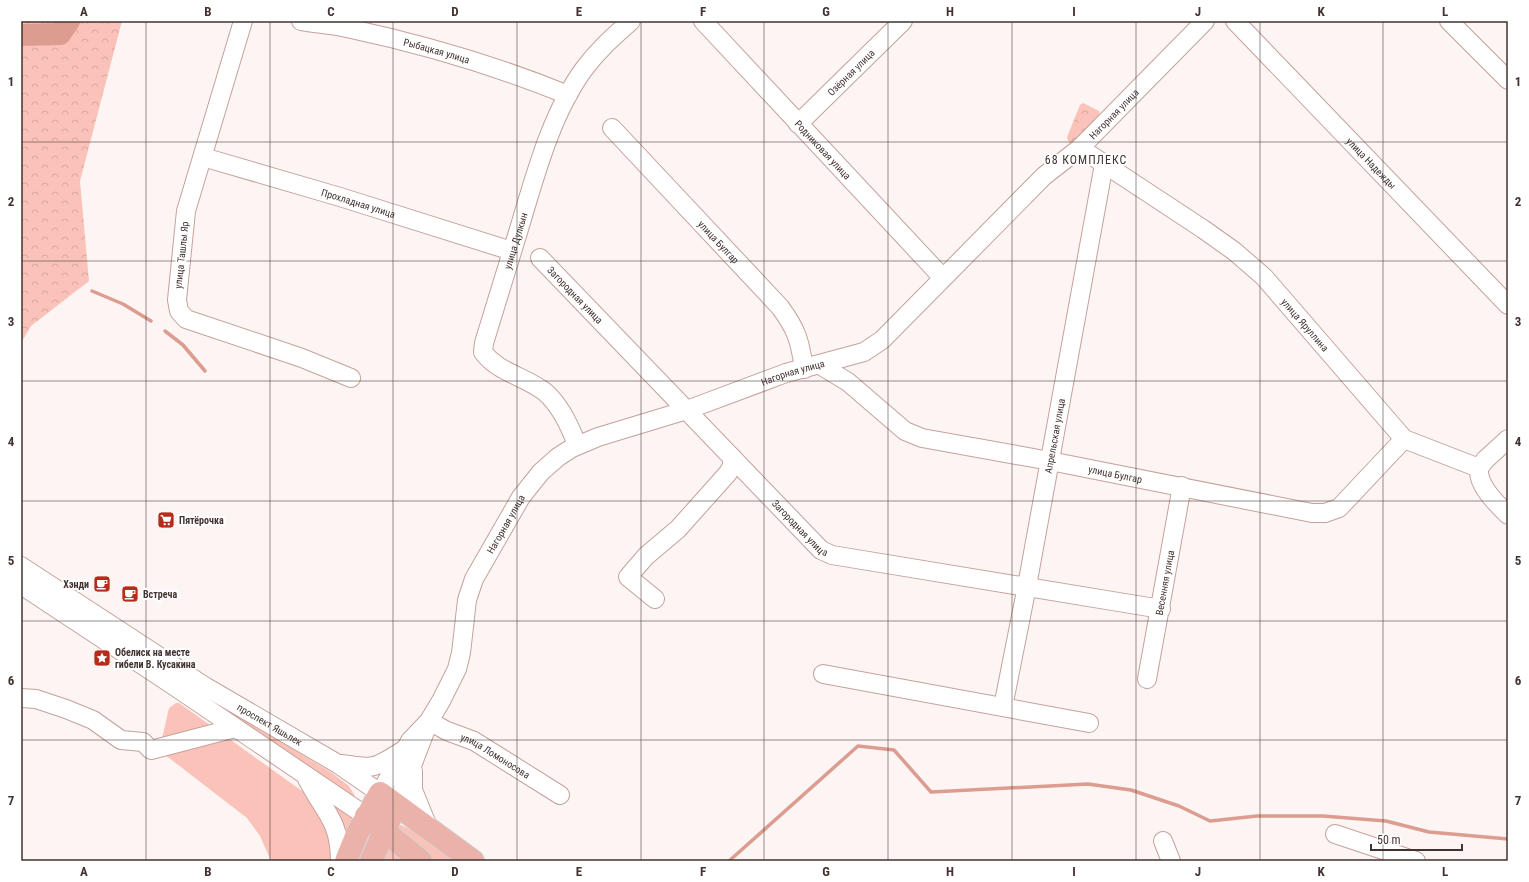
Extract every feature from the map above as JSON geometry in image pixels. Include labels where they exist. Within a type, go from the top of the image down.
[{"type":"main road","points":[[346,861],[366,816],[389,799]]},
{"type":"main road","points":[[371,861],[384,831],[389,799]]},
{"type":"main road","name":"проспект Яшьлек","points":[[389,799],[473,861]]},
{"type":"main road","name":"проспект Яшьлек","points":[[366,816],[422,861]]},
{"type":"street","name":"улица Ташлы Яр","points":[[243,21],[204,157],[186,211],[177,300],[179,311],[186,319],[302,358],[351,378]]},
{"type":"street","name":"Рыбацкая улица","points":[[302,21],[345,27],[450,54],[531,80],[568,95]]},
{"type":"street","name":"улица Дулкын","points":[[578,445],[568,422],[554,401],[532,384],[488,360],[483,352],[484,343],[536,173],[550,135],[568,95],[583,70],[600,49],[631,21]]},
{"type":"street","name":"Родниковая улица","points":[[703,21],[943,278]]},
{"type":"street","name":"Озёрная улица","points":[[798,124],[903,21]]},
{"type":"street","name":"Нагорная улица","points":[[410,753],[441,701],[457,669],[461,653],[467,600],[474,579],[530,485],[558,457],[578,445],[687,410],[786,373],[864,352],[882,340],[1044,176],[1080,148],[1205,21]]},
{"type":"street","name":"улица Надежды","points":[[1235,21],[1508,305]]},
{"type":"street","points":[[1449,21],[1508,80]]},
{"type":"street","name":"улица Булгар","points":[[612,128],[780,307],[793,324],[812,367],[848,382],[905,430],[922,438],[1182,486],[1312,513],[1325,513],[1338,508],[1404,439]]},
{"type":"street","name":"улица Яруллина","points":[[1080,148],[1222,242],[1264,277],[1404,439],[1479,468]]},
{"type":"street","name":"Прохладная улица","points":[[204,157],[340,197],[512,251]]},
{"type":"street","name":"Апрельская улица","points":[[1003,707],[1027,586],[1104,164]]},
{"type":"street","name":"Загородная улица","points":[[540,258],[821,550],[832,555],[1161,609]]},
{"type":"street","points":[[1508,439],[1485,460],[1479,468],[1478,475],[1482,484],[1508,515]]},
{"type":"street","points":[[655,599],[628,577],[646,556],[678,529],[728,474],[732,466],[732,457]]},
{"type":"street","name":"Весенняя улица","points":[[1147,680],[1182,486]]},
{"type":"street","points":[[21,566],[59,601]]},
{"type":"street","points":[[21,585],[59,601]]},
{"type":"street","name":"проспект Яшьлек","points":[[59,601],[235,728],[366,816]]},
{"type":"street","name":"проспект Яшьлек","points":[[59,601],[338,764],[389,799]]},
{"type":"street","points":[[823,674],[1089,723]]},
{"type":"street","points":[[21,698],[36,699],[66,709],[93,720],[122,740],[142,742],[151,750],[235,728]]},
{"type":"street","name":"улица Ломоносова","points":[[429,721],[447,731],[474,741],[560,795]]},
{"type":"street","points":[[338,764],[374,767],[410,753]]},
{"type":"street","points":[[389,799],[410,753]]},
{"type":"street","points":[[410,753],[413,790],[428,827]]},
{"type":"street","points":[[306,777],[316,797],[330,814],[337,830],[340,844],[340,861]]},
{"type":"street","points":[[1335,834],[1416,861]]},
{"type":"street","points":[[1163,840],[1171,861]]},
{"type":"green space","points":[[21,21],[122,21],[80,181],[89,281],[31,326],[21,343]]},
{"type":"green space","points":[[1083,103],[1099,111],[1100,116],[1074,142],[1071,143],[1068,141],[1067,137],[1080,105]]},
{"type":"green space","points":[[200,692],[332,773],[349,786],[355,796],[353,798],[198,694]]},
{"type":"green space","points":[[176,703],[179,703],[309,796],[321,809],[337,861],[271,861],[260,836],[247,818],[164,754],[161,743],[169,708]]},
{"type":"green space","points":[[322,796],[353,817],[344,846]]},
{"type":"green space","points":[[399,824],[420,834],[454,861],[435,861],[397,830],[397,826]]},
{"type":"green space","points":[[391,843],[413,861],[384,861]]},
{"type":"waterway","points":[[21,35],[60,34],[69,21]]},
{"type":"waterway","points":[[92,291],[123,304],[151,321]]},
{"type":"waterway","points":[[165,331],[183,345],[205,371]]},
{"type":"waterway","points":[[729,861],[858,746],[894,750],[931,792],[1088,784],[1131,790],[1179,806],[1210,821],[1257,816],[1323,816],[1386,821],[1429,832],[1508,839]]},
{"type":"place","name":"Пятёрочка","points":[[166,520]]},
{"type":"place","name":"Хэнди","points":[[102,584]]},
{"type":"place","name":"Встреча","points":[[130,594]]},
{"type":"place","name":"Обелиск на месте гибели В. Кусакина","points":[[102,658]]},
{"type":"district","name":"68 КОМПЛЕКС","points":[[1086,160]]}]
